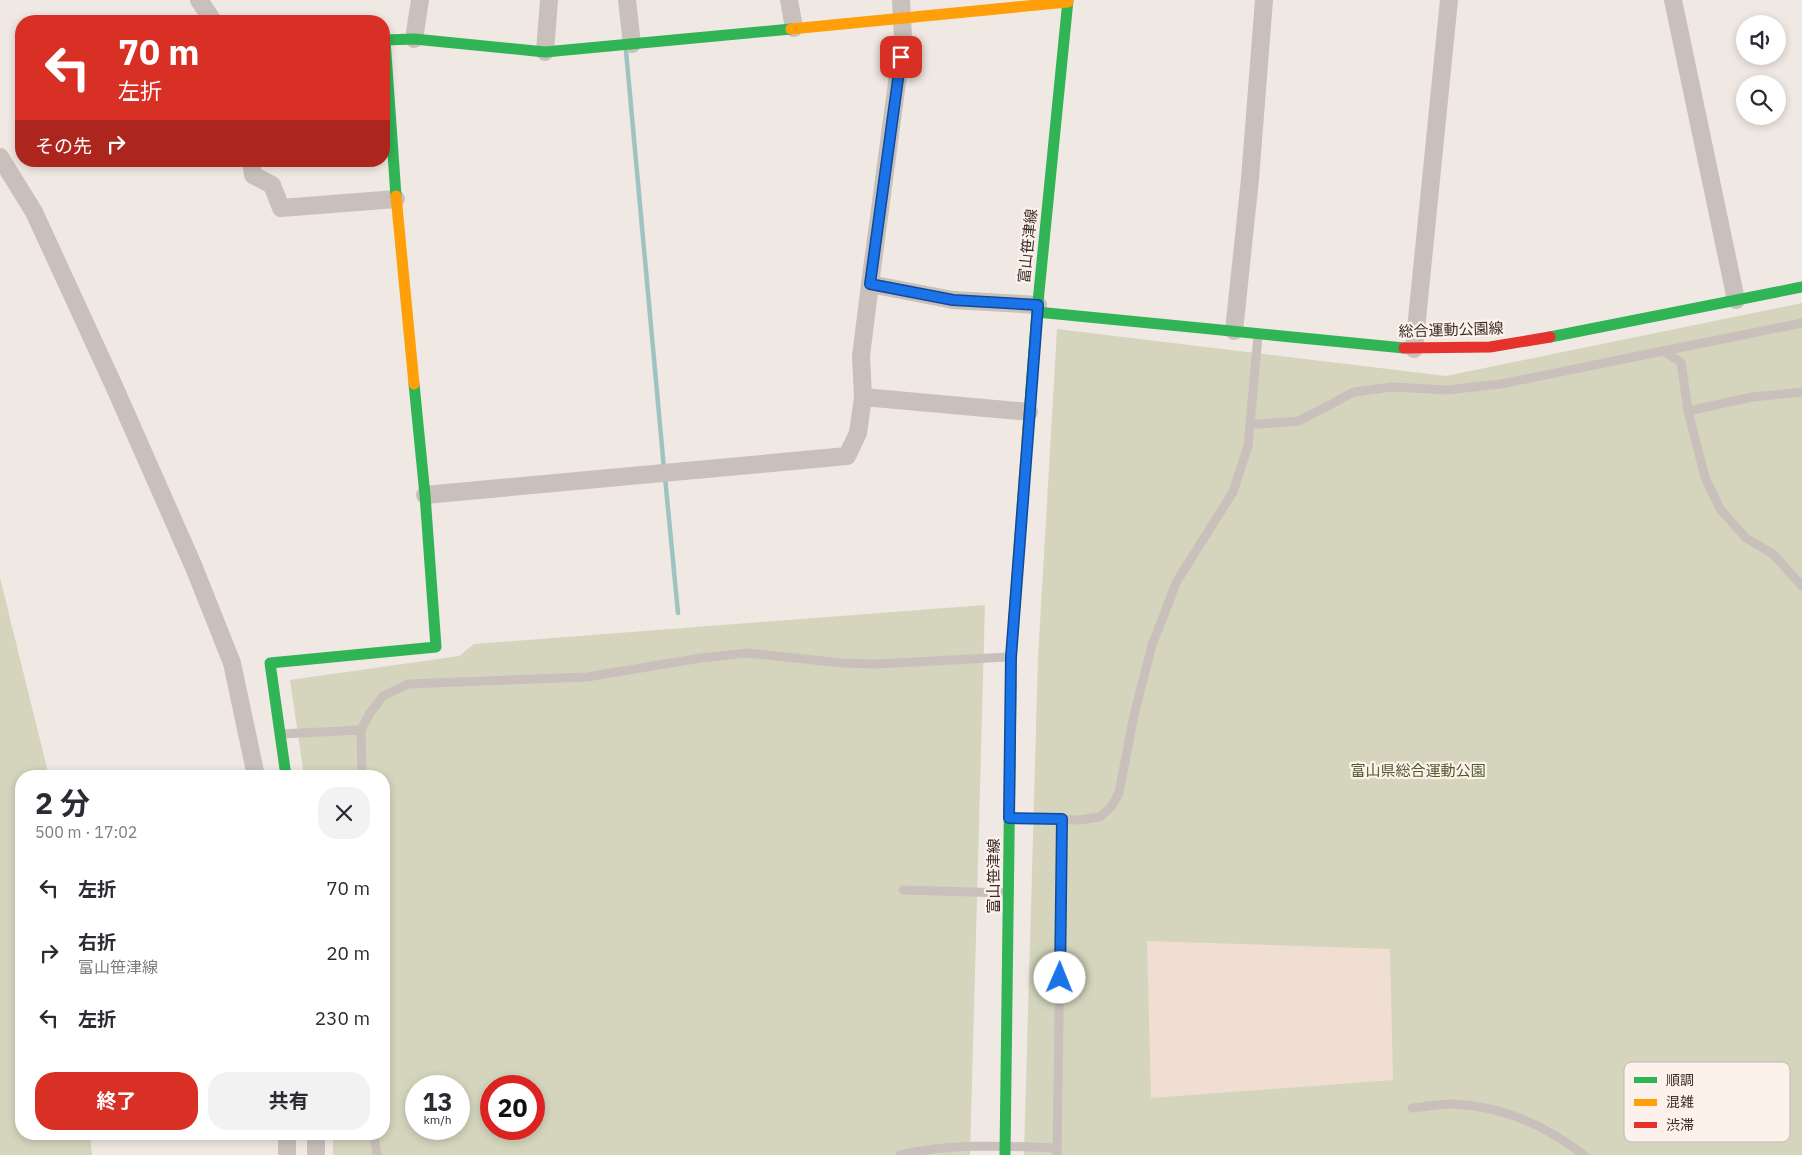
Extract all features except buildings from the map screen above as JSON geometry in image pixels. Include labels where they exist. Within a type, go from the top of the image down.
[{"type":"main road","points":[[390,40],[414,39],[545,52],[1068,1]]},
{"type":"main road","name":"富山笹津線","points":[[1005,1151],[1011,657],[1037,308],[1068,1]]},
{"type":"main road","points":[[285,770],[270,663],[436,647],[425,495],[390,120]]},
{"type":"main road","name":"総合運動公園線","points":[[1037,308],[1234,331],[1414,349],[1490,347],[1802,287]]},
{"type":"street","points":[[199,0],[209,15]]},
{"type":"street","points":[[414,39],[420,0]]},
{"type":"street","points":[[545,52],[549,0]]},
{"type":"street","points":[[627,0],[627,44]]},
{"type":"street","points":[[789,0],[794,28]]},
{"type":"street","points":[[425,495],[847,456],[858,433],[863,397],[861,356],[903,38],[901,0]]},
{"type":"street","points":[[1234,331],[1250,179],[1264,0]]},
{"type":"street","points":[[1414,349],[1449,0]]},
{"type":"street","points":[[1673,0],[1736,300]]},
{"type":"street","points":[[0,157],[34,212],[193,565],[232,663],[255,770]]},
{"type":"street","points":[[251,167],[252,175],[272,185],[281,208],[396,199]]},
{"type":"street","points":[[870,284],[953,300],[1037,308]]},
{"type":"street","points":[[863,397],[1029,412]]},
{"type":"street","points":[[287,1140],[287,1155]]},
{"type":"street","points":[[316,1140],[316,1155]]},
{"type":"lane","points":[[1250,424],[1298,421],[1354,392],[1392,387],[1447,390],[1501,384],[1802,323]]},
{"type":"lane","points":[[1009,818],[1079,820],[1100,816],[1111,807],[1119,794],[1134,715],[1152,646],[1177,581],[1233,492],[1248,446],[1258,333]]},
{"type":"lane","points":[[1663,352],[1680,362],[1688,411],[1704,477],[1720,509],[1746,538],[1774,554],[1802,586]]},
{"type":"lane","points":[[1688,411],[1752,397],[1802,392]]},
{"type":"lane","points":[[362,770],[361,730],[370,713],[383,696],[408,684],[587,677],[701,658],[747,654],[842,663],[877,664],[1011,657]]},
{"type":"lane","points":[[280,734],[361,730]]},
{"type":"lane","points":[[900,1155],[919,1150],[1057,1152],[1062,819]]},
{"type":"lane","points":[[903,890],[1008,893]]},
{"type":"lane","points":[[1412,1108],[1453,1104],[1496,1109],[1534,1123],[1564,1140],[1584,1155]]},
{"type":"lane","points":[[375,1140],[376,1155]]},
{"type":"green space","name":"富山県総合運動公園","points":[[1802,303],[1802,1155],[1024,1155],[1038,658],[1057,329],[1446,376]]},
{"type":"green space","points":[[0,578],[48,770],[15,770],[15,1140],[91,1140],[92,1155],[0,1155]]},
{"type":"green space","points":[[985,605],[970,1155],[333,1155],[333,1140],[390,1140],[390,770],[303,770],[290,680],[459,656],[474,644]]},
{"type":"shaded area","points":[[1147,941],[1390,949],[1393,1080],[1151,1098]]},
{"type":"waterway","points":[[626,51],[664,469]]},
{"type":"waterway","points":[[665,477],[678,613]]},
{"type":"traffic: fast","points":[[1028,428],[1037,312],[1068,0]]},
{"type":"traffic: fast","points":[[390,40],[414,39],[545,52],[791,29]]},
{"type":"traffic: fast","points":[[390,111],[396,196]]},
{"type":"traffic: fast","points":[[1550,337],[1802,287]]},
{"type":"traffic: fast","points":[[1037,312],[1404,348]]},
{"type":"traffic: fast","points":[[285,770],[270,663],[436,647],[425,495],[414,384]]},
{"type":"traffic: fast","points":[[1005,1155],[1011,684]]},
{"type":"traffic: slow","points":[[791,29],[1068,2]]},
{"type":"traffic: slow","points":[[396,196],[414,384]]},
{"type":"traffic: slow","points":[[1011,684],[1011,657],[1028,428]]},
{"type":"traffic: jam","points":[[1404,348],[1490,347],[1550,337]]},
{"type":"route","points":[[901,57],[870,284],[953,300],[1038,305],[1011,657],[1009,818],[1062,819],[1060,978]]}]
